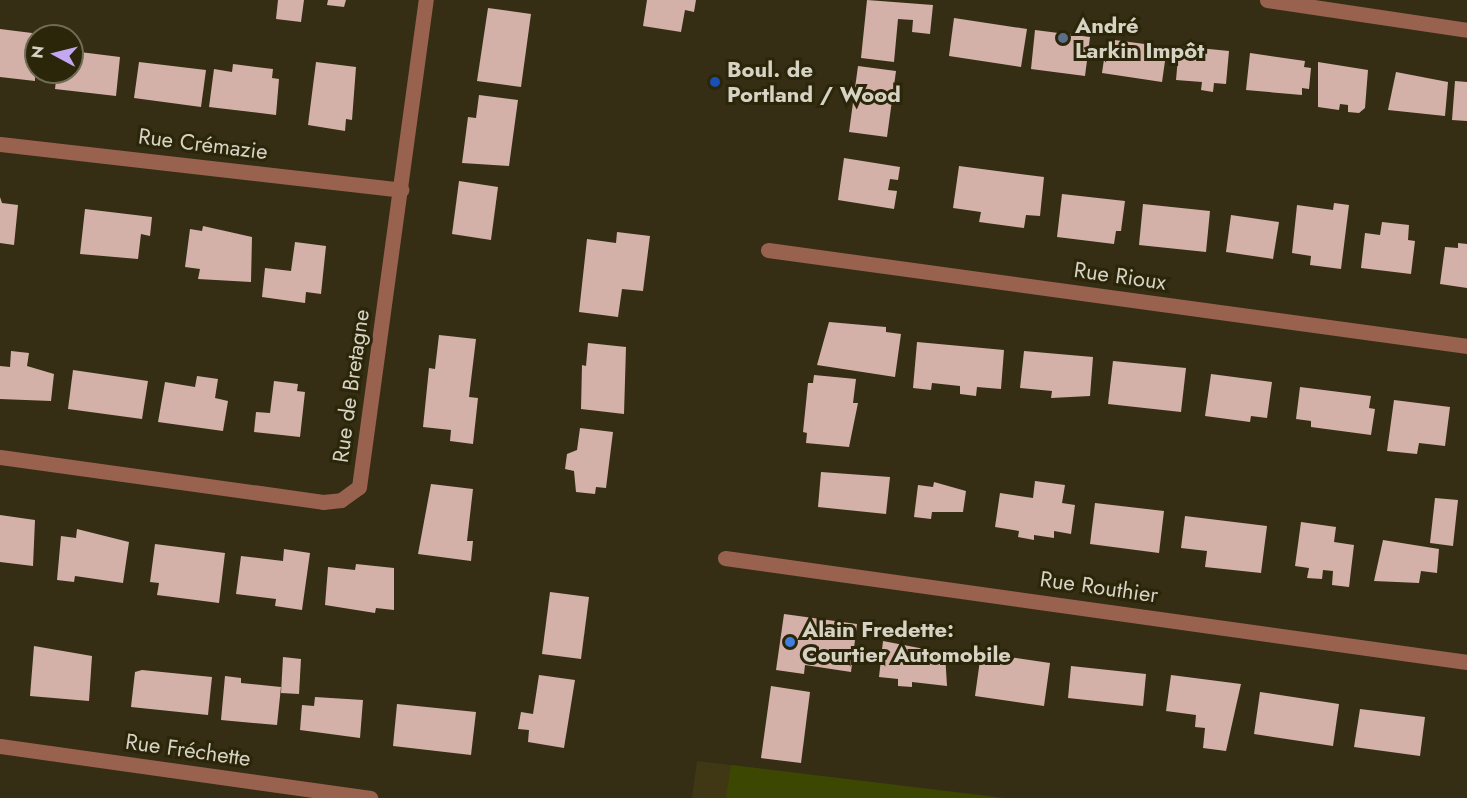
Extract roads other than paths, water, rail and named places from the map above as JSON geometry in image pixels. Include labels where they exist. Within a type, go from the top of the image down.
[{"type":"street","name":"Rue de Bretagne","points":[[0,458],[323,502],[341,500],[359,487],[426,0]]},
{"type":"street","points":[[1266,0],[1467,30]]},
{"type":"street","name":"Rue Crémazie","points":[[0,144],[401,190]]},
{"type":"street","name":"Rue Rioux","points":[[768,250],[1467,346]]},
{"type":"street","name":"Rue Routhier","points":[[725,558],[1467,662]]},
{"type":"street","name":"Rue Fréchette","points":[[0,746],[370,798]]},
{"type":"place","name":"André Larkin Impôt","points":[[1063,38]]},
{"type":"place","name":"Boul. de Portland / Wood","points":[[715,82]]},
{"type":"place","name":"Alain Fredette: Courtier Automobile","points":[[790,642]]}]
